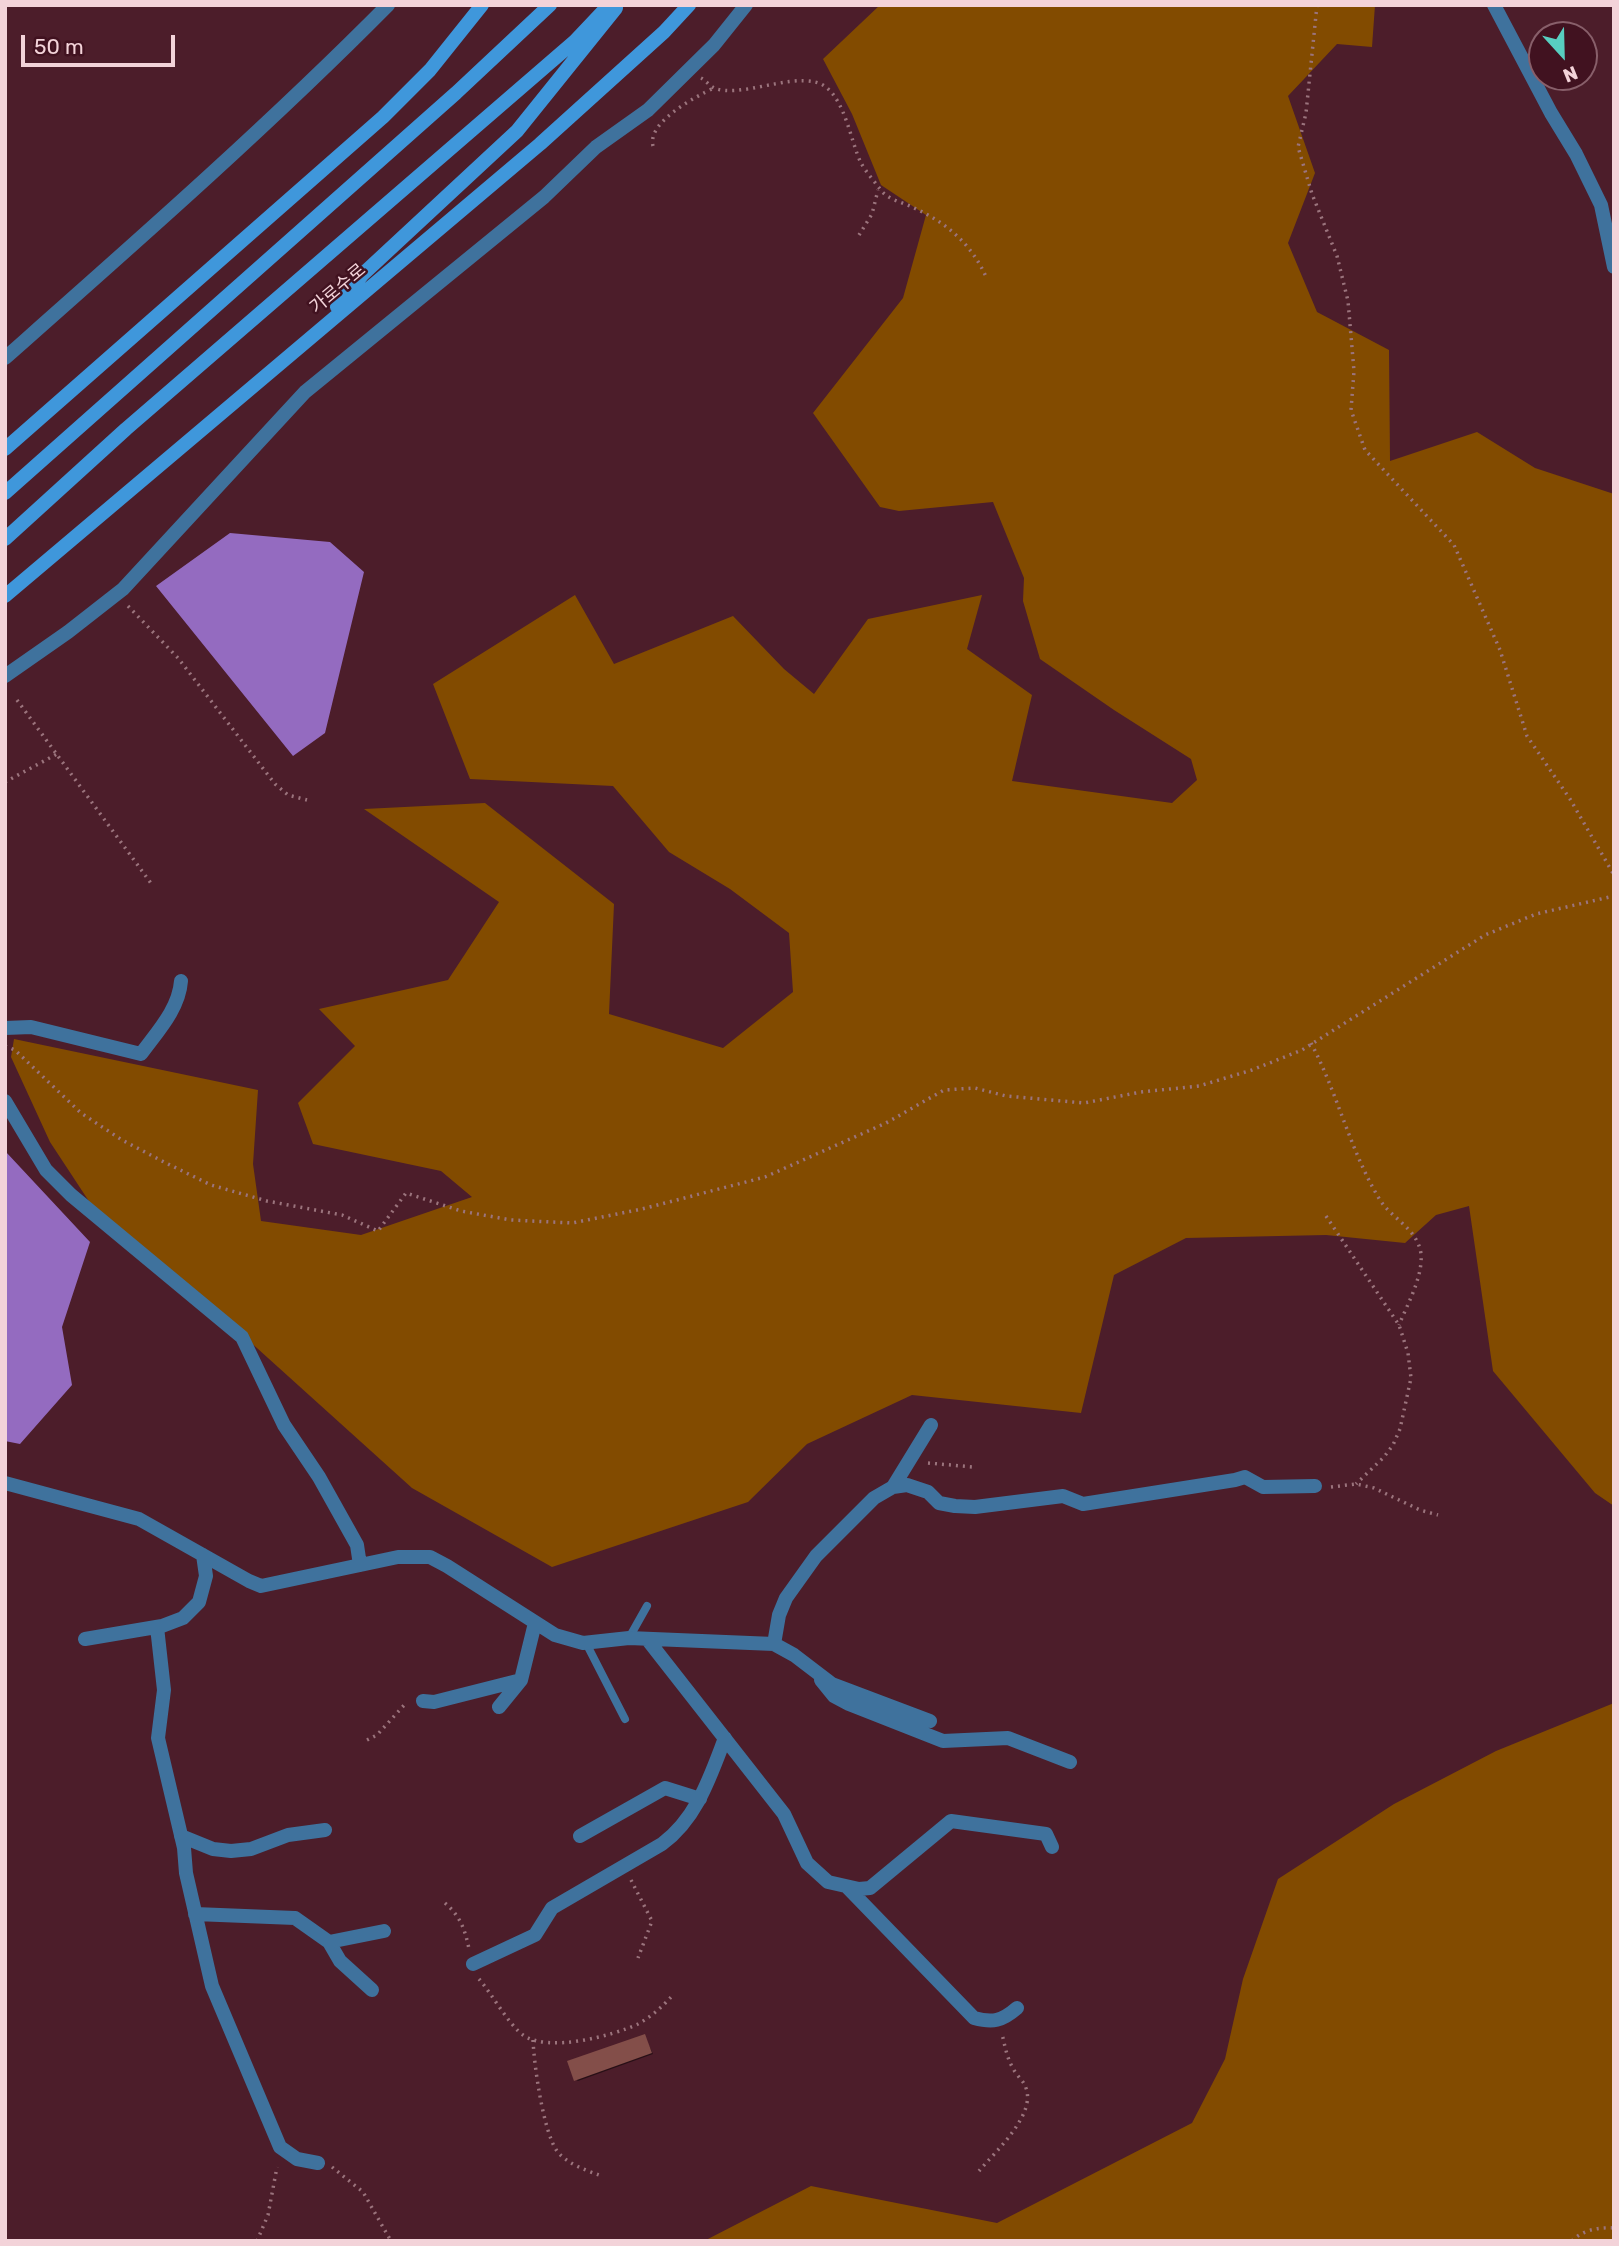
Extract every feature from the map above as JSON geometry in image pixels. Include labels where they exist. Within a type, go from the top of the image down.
[{"type":"main road","points":[[5,449],[383,117],[430,70],[482,5]]},
{"type":"main road","points":[[5,494],[436,111],[550,5]]},
{"type":"main road","name":"가로수로","points":[[5,538],[126,429],[575,41],[609,5]]},
{"type":"main road","points":[[316,332],[363,274],[517,131],[619,5]]},
{"type":"main road","name":"가로수로","points":[[5,596],[541,144],[664,32],[689,5]]},
{"type":"street","points":[[5,358],[141,239],[388,5]]},
{"type":"street","points":[[5,676],[117,594],[305,392],[544,197],[596,147],[648,110],[714,45],[746,5]]},
{"type":"street","points":[[1494,5],[1601,205],[1614,267]]},
{"type":"street","points":[[5,1028],[31,1027],[141,1054],[173,1009],[180,995],[181,981]]},
{"type":"street","points":[[7,1109],[46,1170],[71,1195],[242,1337],[284,1425],[319,1477],[357,1545],[360,1565]]},
{"type":"street","points":[[893,1487],[932,1425]]},
{"type":"street","points":[[774,1644],[779,1615],[786,1598],[816,1556],[874,1498],[893,1487],[907,1485],[929,1492],[939,1503],[975,1507],[1063,1496],[1083,1504],[1245,1477],[1263,1487],[1315,1486]]},
{"type":"street","points":[[5,1483],[139,1519],[261,1586],[398,1556],[430,1557],[555,1635],[586,1643],[629,1638],[774,1644],[794,1655],[832,1684],[930,1721]]},
{"type":"street","points":[[85,1639],[157,1627],[183,1618],[199,1602],[206,1576],[203,1555]]},
{"type":"street","points":[[499,1707],[521,1680],[535,1623]]},
{"type":"street","points":[[157,1627],[164,1690],[158,1738],[212,1986],[280,2147],[297,2159],[318,2163]]},
{"type":"street","points":[[647,1639],[784,1814],[807,1863],[828,1882],[870,1888],[951,1821],[1046,1834],[1052,1847]]},
{"type":"street","points":[[817,1673],[834,1696],[943,1741],[1008,1738],[1070,1762]]},
{"type":"street","points":[[423,1700],[434,1702],[521,1680]]},
{"type":"street","points":[[473,1964],[535,1935],[552,1908],[678,1832],[699,1800],[725,1738]]},
{"type":"street","points":[[580,1836],[665,1788],[699,1800]]},
{"type":"street","points":[[181,1836],[213,1850],[230,1851],[251,1849],[288,1835],[325,1830]]},
{"type":"street","points":[[846,1886],[974,2018],[987,2022],[999,2021],[1017,2008]]},
{"type":"street","points":[[195,1914],[295,1918],[328,1942],[340,1961],[372,1990]]},
{"type":"street","points":[[328,1942],[384,1931]]},
{"type":"lane","points":[[629,1638],[647,1606]]},
{"type":"lane","points":[[586,1643],[625,1719]]},
{"type":"path","points":[[1317,5],[1306,113],[1298,147],[1312,194],[1336,256],[1348,301],[1354,371],[1351,410],[1354,420],[1365,450],[1454,545],[1500,650],[1527,736],[1570,799],[1614,875]]},
{"type":"path","points":[[687,70],[714,88]]},
{"type":"path","points":[[653,146],[651,139],[655,130],[694,97],[714,88],[741,89],[800,81],[817,82],[829,91],[841,107],[861,163],[883,194],[933,217],[957,233],[981,264],[987,279]]},
{"type":"path","points":[[859,234],[872,214],[879,188]]},
{"type":"path","points":[[117,594],[178,658],[275,784],[288,795],[307,800]]},
{"type":"path","points":[[17,700],[153,886]]},
{"type":"path","points":[[5,782],[57,754]]},
{"type":"path","points":[[5,1046],[15,1050],[81,1113],[122,1140],[211,1185],[267,1201],[342,1215],[377,1231],[406,1193],[461,1212],[511,1220],[572,1223],[642,1209],[765,1177],[886,1123],[944,1090],[975,1088],[1006,1096],[1084,1103],[1141,1092],[1199,1086],[1252,1070],[1302,1050],[1485,935],[1536,914],[1614,896]]},
{"type":"path","points":[[1311,1044],[1337,1100],[1366,1176],[1382,1204],[1409,1227],[1421,1253],[1419,1272],[1399,1325]]},
{"type":"path","points":[[1326,1216],[1399,1325],[1408,1353],[1411,1378],[1400,1429],[1384,1457],[1356,1484]]},
{"type":"path","points":[[908,1462],[973,1467]]},
{"type":"path","points":[[1315,1486],[1356,1484],[1388,1493],[1405,1504],[1438,1515]]},
{"type":"path","points":[[367,1740],[377,1735],[413,1696],[423,1700]]},
{"type":"path","points":[[623,1867],[652,1921],[638,1958]]},
{"type":"path","points":[[445,1903],[466,1930],[477,1978],[514,2027],[533,2040],[576,2042],[641,2023],[672,1996]]},
{"type":"path","points":[[979,2171],[1020,2123],[1028,2098],[1026,2086],[1007,2056],[999,2021]]},
{"type":"path","points":[[533,2040],[534,2064],[546,2120],[558,2151],[584,2170],[599,2175]]},
{"type":"path","points":[[257,2241],[274,2193],[280,2147]]},
{"type":"path","points":[[318,2163],[331,2166],[363,2192],[391,2241]]},
{"type":"path","points":[[1572,2241],[1578,2235],[1601,2227],[1614,2228]]},
{"type":"shaded area","points":[[880,5],[1375,5],[1372,47],[1337,44],[1288,96],[1315,173],[1288,243],[1317,312],[1389,350],[1390,461],[1477,432],[1535,468],[1614,494],[1614,1506],[1595,1493],[1493,1371],[1469,1206],[1436,1215],[1405,1243],[1326,1235],[1186,1238],[1114,1275],[1081,1413],[912,1395],[807,1444],[748,1502],[552,1567],[412,1488],[227,1321],[98,1215],[50,1142],[11,1057],[14,1039],[258,1090],[253,1164],[261,1221],[361,1235],[472,1197],[441,1171],[313,1144],[298,1103],[355,1046],[319,1009],[448,980],[499,902],[364,809],[485,803],[614,904],[609,1014],[723,1048],[793,992],[789,933],[730,889],[669,852],[613,786],[470,779],[433,684],[575,595],[614,664],[733,616],[784,669],[814,694],[868,619],[982,595],[967,649],[1032,695],[1012,781],[1172,803],[1197,780],[1191,759],[1040,659],[1023,601],[1024,578],[993,502],[899,511],[880,507],[813,413],[903,298],[926,215],[881,185],[852,114],[823,59]]},
{"type":"shaded area","points":[[230,533],[330,542],[364,572],[325,733],[293,756],[156,586]]},
{"type":"shaded area","points":[[6,1152],[90,1242],[62,1327],[72,1385],[20,1444],[5,1441]]},
{"type":"shaded area","points":[[1614,1703],[1614,2241],[704,2241],[811,2186],[997,2223],[1192,2123],[1225,2059],[1243,1979],[1278,1879],[1394,1804],[1496,1751]]},
{"type":"building","points":[[645,2034],[652,2053],[574,2081],[567,2061]]}]
